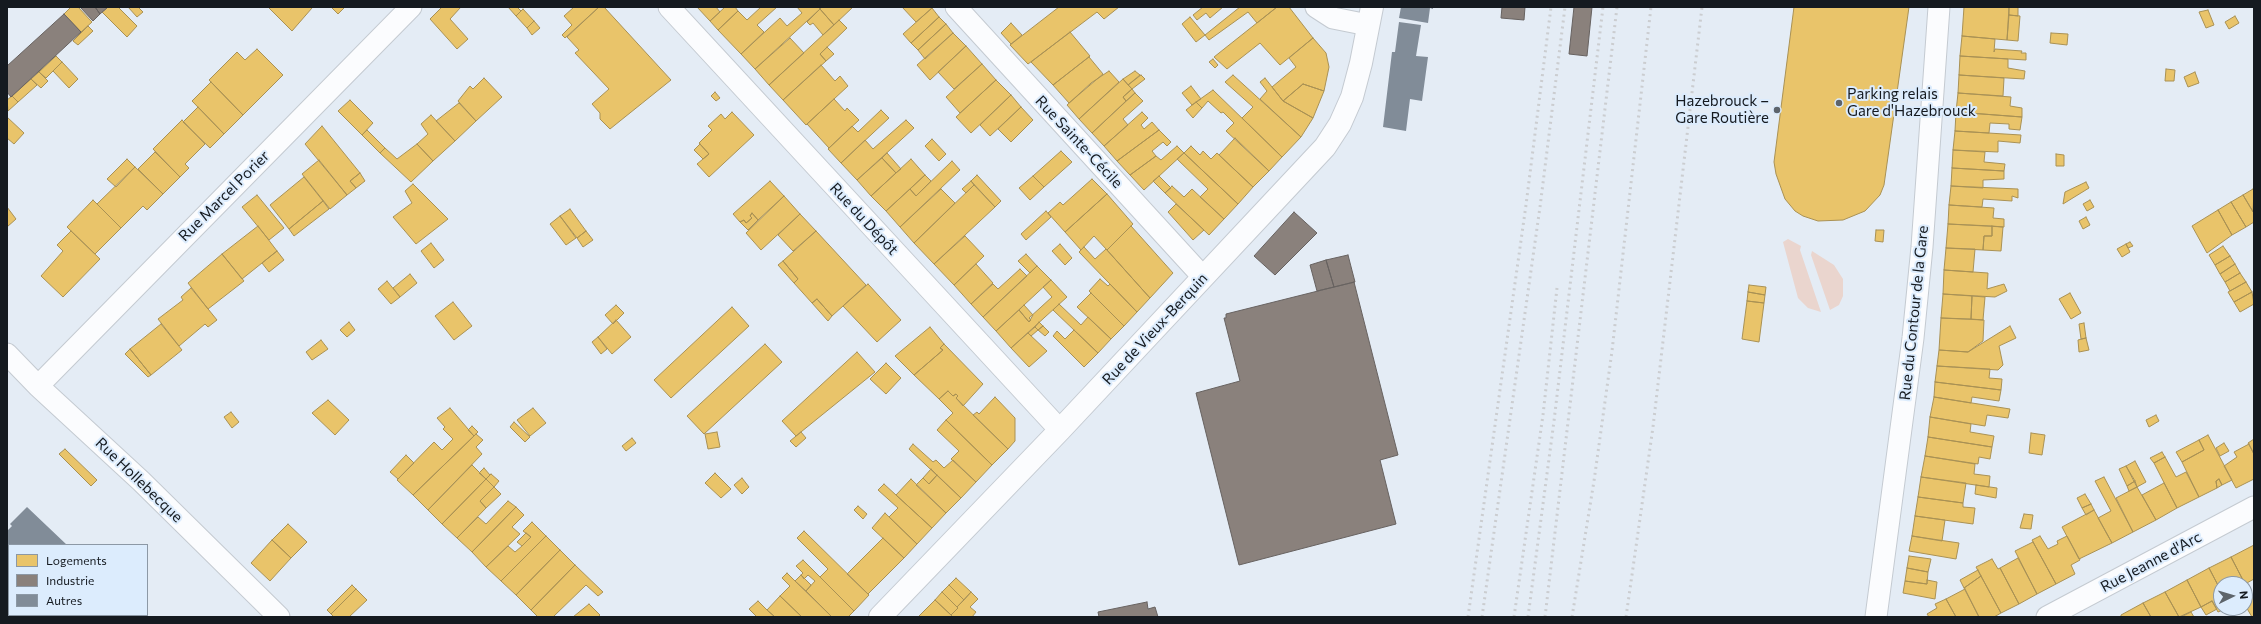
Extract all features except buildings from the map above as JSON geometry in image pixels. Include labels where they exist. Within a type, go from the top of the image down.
[{"type":"street","name":"Rue Marcel Porier","points":[[38,386],[410,7]]},
{"type":"street","name":"Rue du Dépôt","points":[[669,7],[1060,430]]},
{"type":"street","name":"Rue Sainte-Cécile","points":[[956,7],[1203,277]]},
{"type":"street","points":[[1316,7],[1333,18],[1370,16]]},
{"type":"street","name":"Rue du Contour de la Gare","points":[[1876,617],[1912,353],[1922,246],[1939,7]]},
{"type":"street","name":"Rue de Vieux-Berquin","points":[[880,617],[1060,430],[1315,158],[1333,136],[1346,111],[1357,82],[1370,16]]},
{"type":"street","name":"Rue Hollebecque","points":[[7,354],[38,386],[141,481],[274,612]]},
{"type":"street","name":"Rue Jeanne d'Arc","points":[[2047,617],[2254,507]]},
{"type":"shaded area","points":[[1788,239],[1801,246],[1800,250],[1821,312],[1808,308],[1798,298],[1783,242]]},
{"type":"shaded area","points":[[1812,251],[1834,265],[1843,279],[1843,296],[1839,305],[1830,310],[1811,255]]},
{"type":"railway","points":[[1468,617],[1526,205],[1551,7]]},
{"type":"railway","points":[[1482,617],[1540,207],[1565,7]]},
{"type":"railway","points":[[1528,617],[1554,421],[1603,7]]},
{"type":"railway","points":[[1545,617],[1617,7]]},
{"type":"railway","points":[[1572,617],[1594,481],[1612,351],[1651,7]]},
{"type":"railway","points":[[1626,617],[1653,427],[1702,7]]},
{"type":"railway","points":[[1514,617],[1543,415],[1557,288]]},
{"type":"place","name":"Parking relais Gare d'Hazebrouck","points":[[1839,103]]},
{"type":"place","name":"Hazebrouck – Gare Routière","points":[[1777,110]]}]
